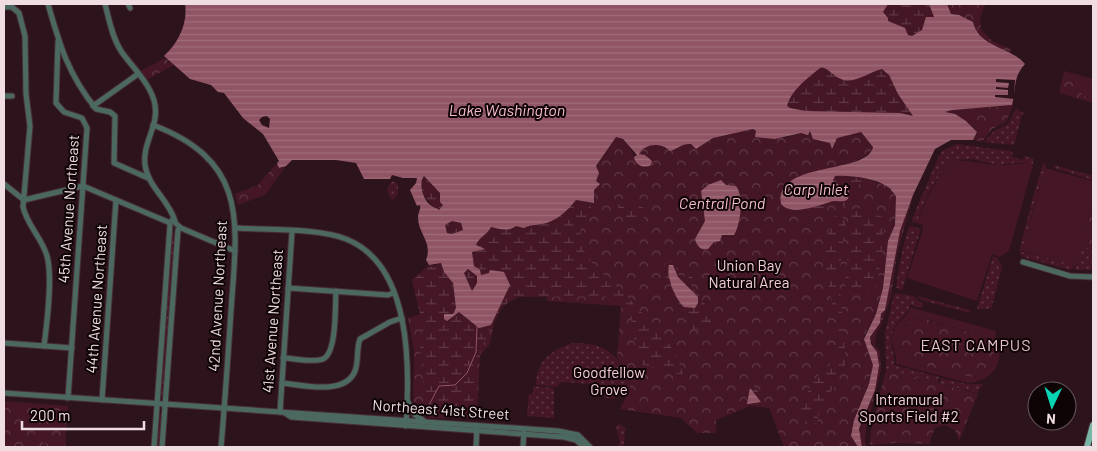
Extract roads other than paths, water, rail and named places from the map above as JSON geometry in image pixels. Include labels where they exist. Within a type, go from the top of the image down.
[{"type":"main road","points":[[1087,447],[1093,425]]},
{"type":"street","points":[[48,4],[58,41],[73,78],[93,106],[99,111],[110,112],[115,116],[114,163],[148,178]]},
{"type":"street","points":[[105,4],[120,49],[138,74],[155,105],[153,125],[145,149],[145,165],[148,178],[169,206],[171,223],[154,447]]},
{"type":"street","points":[[10,6],[20,14],[26,47],[26,94],[30,126],[24,213],[44,248],[48,262],[44,346]]},
{"type":"street","name":"45th Avenue Northeast","points":[[58,41],[56,103],[61,110],[82,118],[87,125],[68,398]]},
{"type":"street","points":[[93,106],[138,74]]},
{"type":"street","points":[[4,96],[12,96]]},
{"type":"street","name":"42nd Avenue Northeast","points":[[153,125],[187,140],[208,158],[227,187],[235,211],[237,228],[236,251],[221,447]]},
{"type":"street","points":[[4,184],[24,200]]},
{"type":"street","points":[[24,200],[84,186],[171,223],[179,229],[236,251]]},
{"type":"street","name":"44th Avenue Northeast","points":[[102,400],[116,200]]},
{"type":"street","points":[[237,228],[332,235],[359,246],[377,262],[393,293],[402,318],[408,354],[406,423]]},
{"type":"street","points":[[162,447],[179,229]]},
{"type":"street","name":"41st Avenue Northeast","points":[[282,412],[283,358],[292,232]]},
{"type":"street","points":[[1023,262],[1070,276],[1093,276]]},
{"type":"street","points":[[288,288],[388,295],[393,293]]},
{"type":"street","points":[[283,358],[318,360],[327,356],[332,348],[336,291]]},
{"type":"street","points":[[282,383],[331,387],[341,385],[351,378],[355,371],[360,339],[390,322],[402,318]]},
{"type":"street","points":[[4,343],[72,348]]},
{"type":"street","name":"Northeast 41st Street","points":[[4,392],[282,412],[291,417],[524,431],[571,432],[585,440],[590,447]]},
{"type":"street","points":[[407,399],[415,415],[425,421]]},
{"type":"street","name":"Northeast 41st Street","points":[[406,423],[425,421],[477,428]]},
{"type":"street","points":[[476,447],[477,428]]},
{"type":"street","points":[[523,447],[524,431]]},
{"type":"street","name":"Northeast 41st Street","points":[[524,431],[569,438],[584,447]]},
{"type":"water","name":"Lake Washington","points":[[185,4],[888,4],[883,12],[888,21],[905,28],[908,35],[912,36],[922,30],[926,17],[934,17],[929,4],[947,4],[951,14],[959,15],[973,22],[976,31],[988,42],[1019,58],[1025,64],[1016,79],[1012,105],[945,112],[955,114],[966,121],[977,132],[973,140],[951,140],[935,149],[913,195],[900,231],[885,310],[881,314],[880,323],[870,337],[871,344],[877,352],[879,366],[875,390],[859,429],[862,447],[858,447],[851,436],[854,420],[869,384],[873,365],[864,339],[876,314],[883,288],[888,241],[895,225],[896,196],[888,187],[870,179],[835,176],[834,182],[849,191],[848,199],[798,210],[785,208],[781,204],[783,190],[792,180],[806,174],[856,162],[867,156],[873,147],[861,132],[837,138],[832,149],[830,143],[813,139],[810,131],[808,135],[801,133],[775,139],[755,137],[756,131],[753,129],[713,138],[696,149],[691,144],[685,144],[670,151],[663,146],[654,145],[645,148],[639,154],[645,155],[652,161],[651,165],[646,167],[638,164],[634,157],[637,155],[623,139],[616,137],[596,166],[599,173],[596,181],[600,184],[594,190],[594,203],[576,200],[561,215],[547,223],[524,228],[516,226],[507,229],[491,227],[481,237],[476,245],[485,249],[472,252],[474,266],[480,270],[481,275],[489,273],[490,270],[504,272],[510,285],[491,325],[479,328],[459,312],[447,321],[444,319],[444,314],[453,314],[456,308],[453,283],[444,272],[441,263],[429,265],[426,260],[428,248],[419,223],[420,205],[417,206],[410,190],[416,183],[417,178],[403,178],[392,175],[390,179],[364,179],[356,163],[336,160],[292,160],[286,166],[279,168],[277,163],[279,161],[263,134],[243,118],[224,93],[218,92],[211,85],[190,79],[164,56],[174,45],[181,33],[186,11]],"holes":[[[821,67],[846,80],[861,77],[882,69],[889,75],[898,94],[913,116],[900,113],[805,111],[790,108],[787,106],[789,100],[797,88]],[[267,116],[270,119],[269,128],[262,125],[259,120]],[[424,176],[440,193],[440,202],[443,205],[439,210],[426,200],[421,183]],[[452,221],[461,223],[463,230],[452,234],[447,233],[445,225]],[[468,269],[477,276],[477,283],[472,291],[464,273]]]},
{"type":"water","name":"Central Pond","points":[[721,180],[726,185],[736,186],[740,196],[741,210],[738,224],[734,235],[722,235],[720,241],[714,242],[708,249],[701,249],[695,239],[705,221],[701,191],[708,185]]},
{"type":"water","points":[[669,265],[673,265],[678,277],[698,297],[698,303],[695,308],[684,307],[677,299],[670,281]]},
{"type":"water","points":[[750,388],[761,402],[747,404]]},
{"type":"waterway","points":[[428,407],[439,386],[455,385],[467,373],[476,352],[477,326]]},
{"type":"district","name":"EAST CAMPUS","points":[[976,345]]},
{"type":"water label","name":"Carp Inlet","points":[[816,189]]},
{"type":"park label","name":"Union Bay Natural Area","points":[[749,274]]},
{"type":"park label","name":"Goodfellow Grove","points":[[609,382]]},
{"type":"park label","name":"Intramural Sports Field #2","points":[[909,408]]}]
